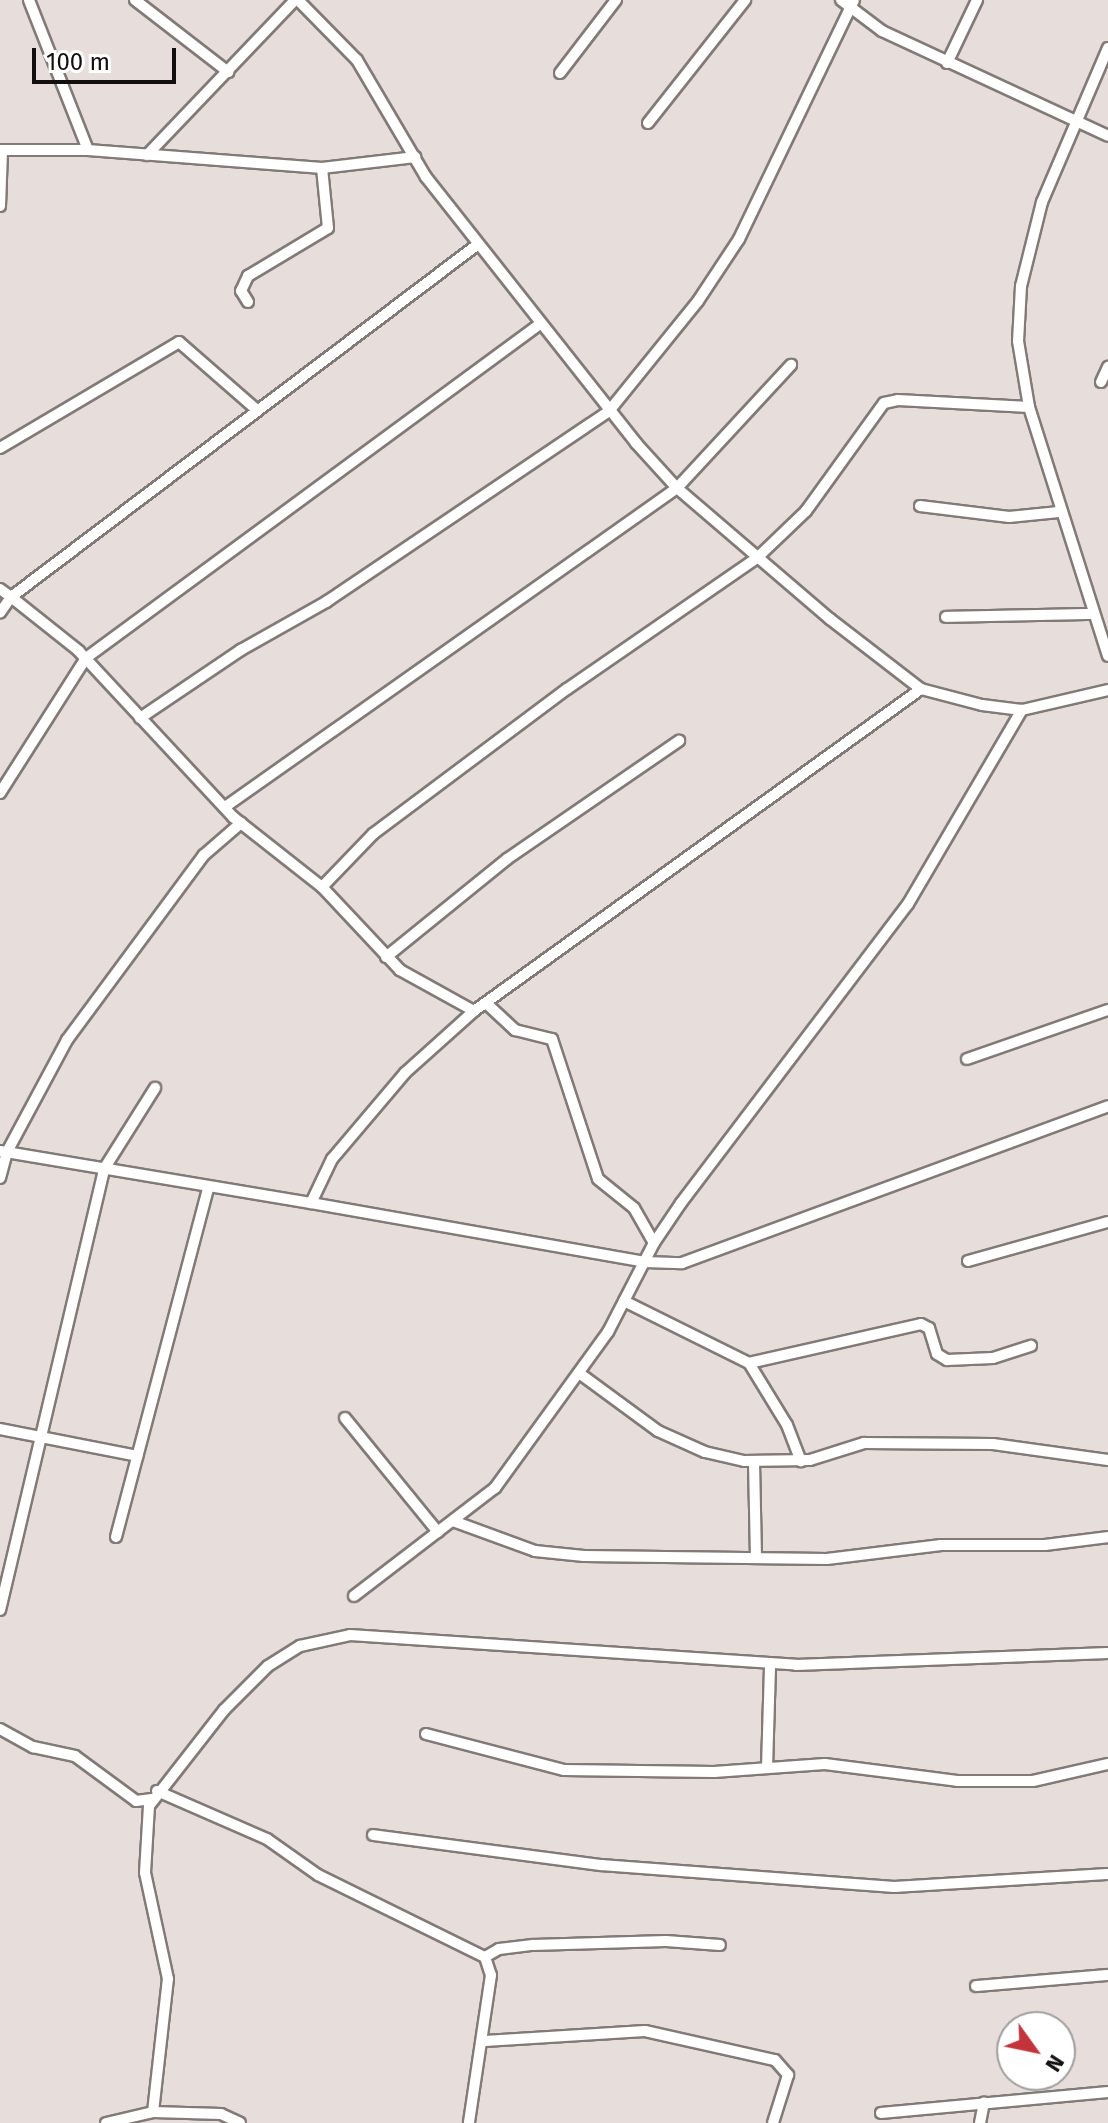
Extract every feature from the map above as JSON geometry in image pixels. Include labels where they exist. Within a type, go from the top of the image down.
[{"type":"street","points":[[29,0],[88,150]]},
{"type":"street","points":[[135,0],[228,72]]},
{"type":"street","points":[[147,155],[297,0],[357,60],[415,157],[477,245],[609,411],[677,488],[758,557],[921,689],[1022,710],[1108,690]]},
{"type":"street","points":[[560,73],[616,0]]},
{"type":"street","points":[[648,123],[745,0]]},
{"type":"street","points":[[841,0],[853,4],[882,31],[1108,136]]},
{"type":"street","points":[[947,63],[977,0]]},
{"type":"street","points":[[140,718],[241,650],[326,602],[609,411],[698,301],[739,239],[853,4]]},
{"type":"street","points":[[1108,48],[1042,202],[1021,286],[1018,341],[1029,407],[1059,512],[1108,656]]},
{"type":"street","points":[[0,206],[1,150],[88,150],[322,168],[415,157]]},
{"type":"street","points":[[248,302],[241,291],[248,276],[328,228],[322,168]]},
{"type":"street","points":[[0,613],[11,597],[477,245]]},
{"type":"street","points":[[0,793],[86,658],[540,324]]},
{"type":"street","points":[[0,448],[179,342],[257,410]]},
{"type":"street","points":[[225,807],[677,488],[791,365]]},
{"type":"street","points":[[1101,382],[1108,367]]},
{"type":"street","points":[[322,887],[373,834],[758,557],[806,511],[884,403],[898,400],[1029,407]]},
{"type":"street","points":[[920,506],[1009,517],[1059,512]]},
{"type":"street","points":[[0,589],[86,658],[241,823],[322,887],[386,957],[474,1011]]},
{"type":"street","points":[[946,617],[1094,614]]},
{"type":"street","points":[[311,1203],[322,1174],[350,1137],[405,1073],[474,1011],[921,689]]},
{"type":"street","points":[[354,1596],[495,1488],[579,1373],[624,1301],[654,1243],[908,904],[1022,710]]},
{"type":"street","points":[[386,957],[507,859],[679,741]]},
{"type":"street","points":[[0,1178],[4,1151],[67,1040],[204,855],[241,823]]},
{"type":"street","points":[[486,1003],[515,1030],[552,1039],[598,1179],[634,1208],[654,1243]]},
{"type":"street","points":[[967,1059],[1108,1010]]},
{"type":"street","points":[[0,1610],[104,1169],[155,1088]]},
{"type":"street","points":[[4,1151],[645,1262],[682,1263],[1108,1106]]},
{"type":"street","points":[[116,1537],[209,1186]]},
{"type":"street","points":[[968,1261],[1108,1222]]},
{"type":"street","points":[[624,1301],[749,1363],[787,1425],[801,1461]]},
{"type":"street","points":[[749,1363],[921,1324],[929,1328],[937,1354],[947,1360],[993,1358],[1031,1346]]},
{"type":"street","points":[[579,1373],[658,1431],[705,1452],[754,1462],[801,1461],[864,1443],[993,1444],[1108,1460]]},
{"type":"street","points":[[345,1418],[438,1532]]},
{"type":"street","points":[[0,1429],[41,1440],[137,1456]]},
{"type":"street","points":[[754,1462],[756,1558]]},
{"type":"street","points":[[453,1521],[535,1551],[756,1558],[827,1559],[941,1545],[1045,1545],[1108,1537]]},
{"type":"street","points":[[153,2112],[168,1979],[145,1873],[146,1817],[155,1795],[268,1666],[300,1646],[350,1635],[770,1664],[1108,1653]]},
{"type":"street","points":[[767,1768],[770,1664]]},
{"type":"street","points":[[0,1729],[33,1747],[75,1756],[136,1801],[155,1795],[267,1839],[318,1875],[485,1957],[491,1975],[485,2041],[469,2123]]},
{"type":"street","points":[[426,1734],[564,1770],[767,1768],[825,1764],[957,1781],[1033,1781],[1108,1764]]},
{"type":"street","points":[[373,1835],[601,1865],[894,1887],[1108,1874]]},
{"type":"street","points":[[485,1957],[499,1949],[533,1945],[666,1941],[720,1945]]},
{"type":"street","points":[[976,1986],[1108,1975]]},
{"type":"street","points":[[485,2041],[645,2031],[775,2060],[788,2075],[773,2123]]},
{"type":"street","points":[[881,2113],[1108,2092]]},
{"type":"street","points":[[980,2123],[984,2102]]},
{"type":"street","points":[[106,2123],[153,2112],[221,2114],[240,2123]]}]
